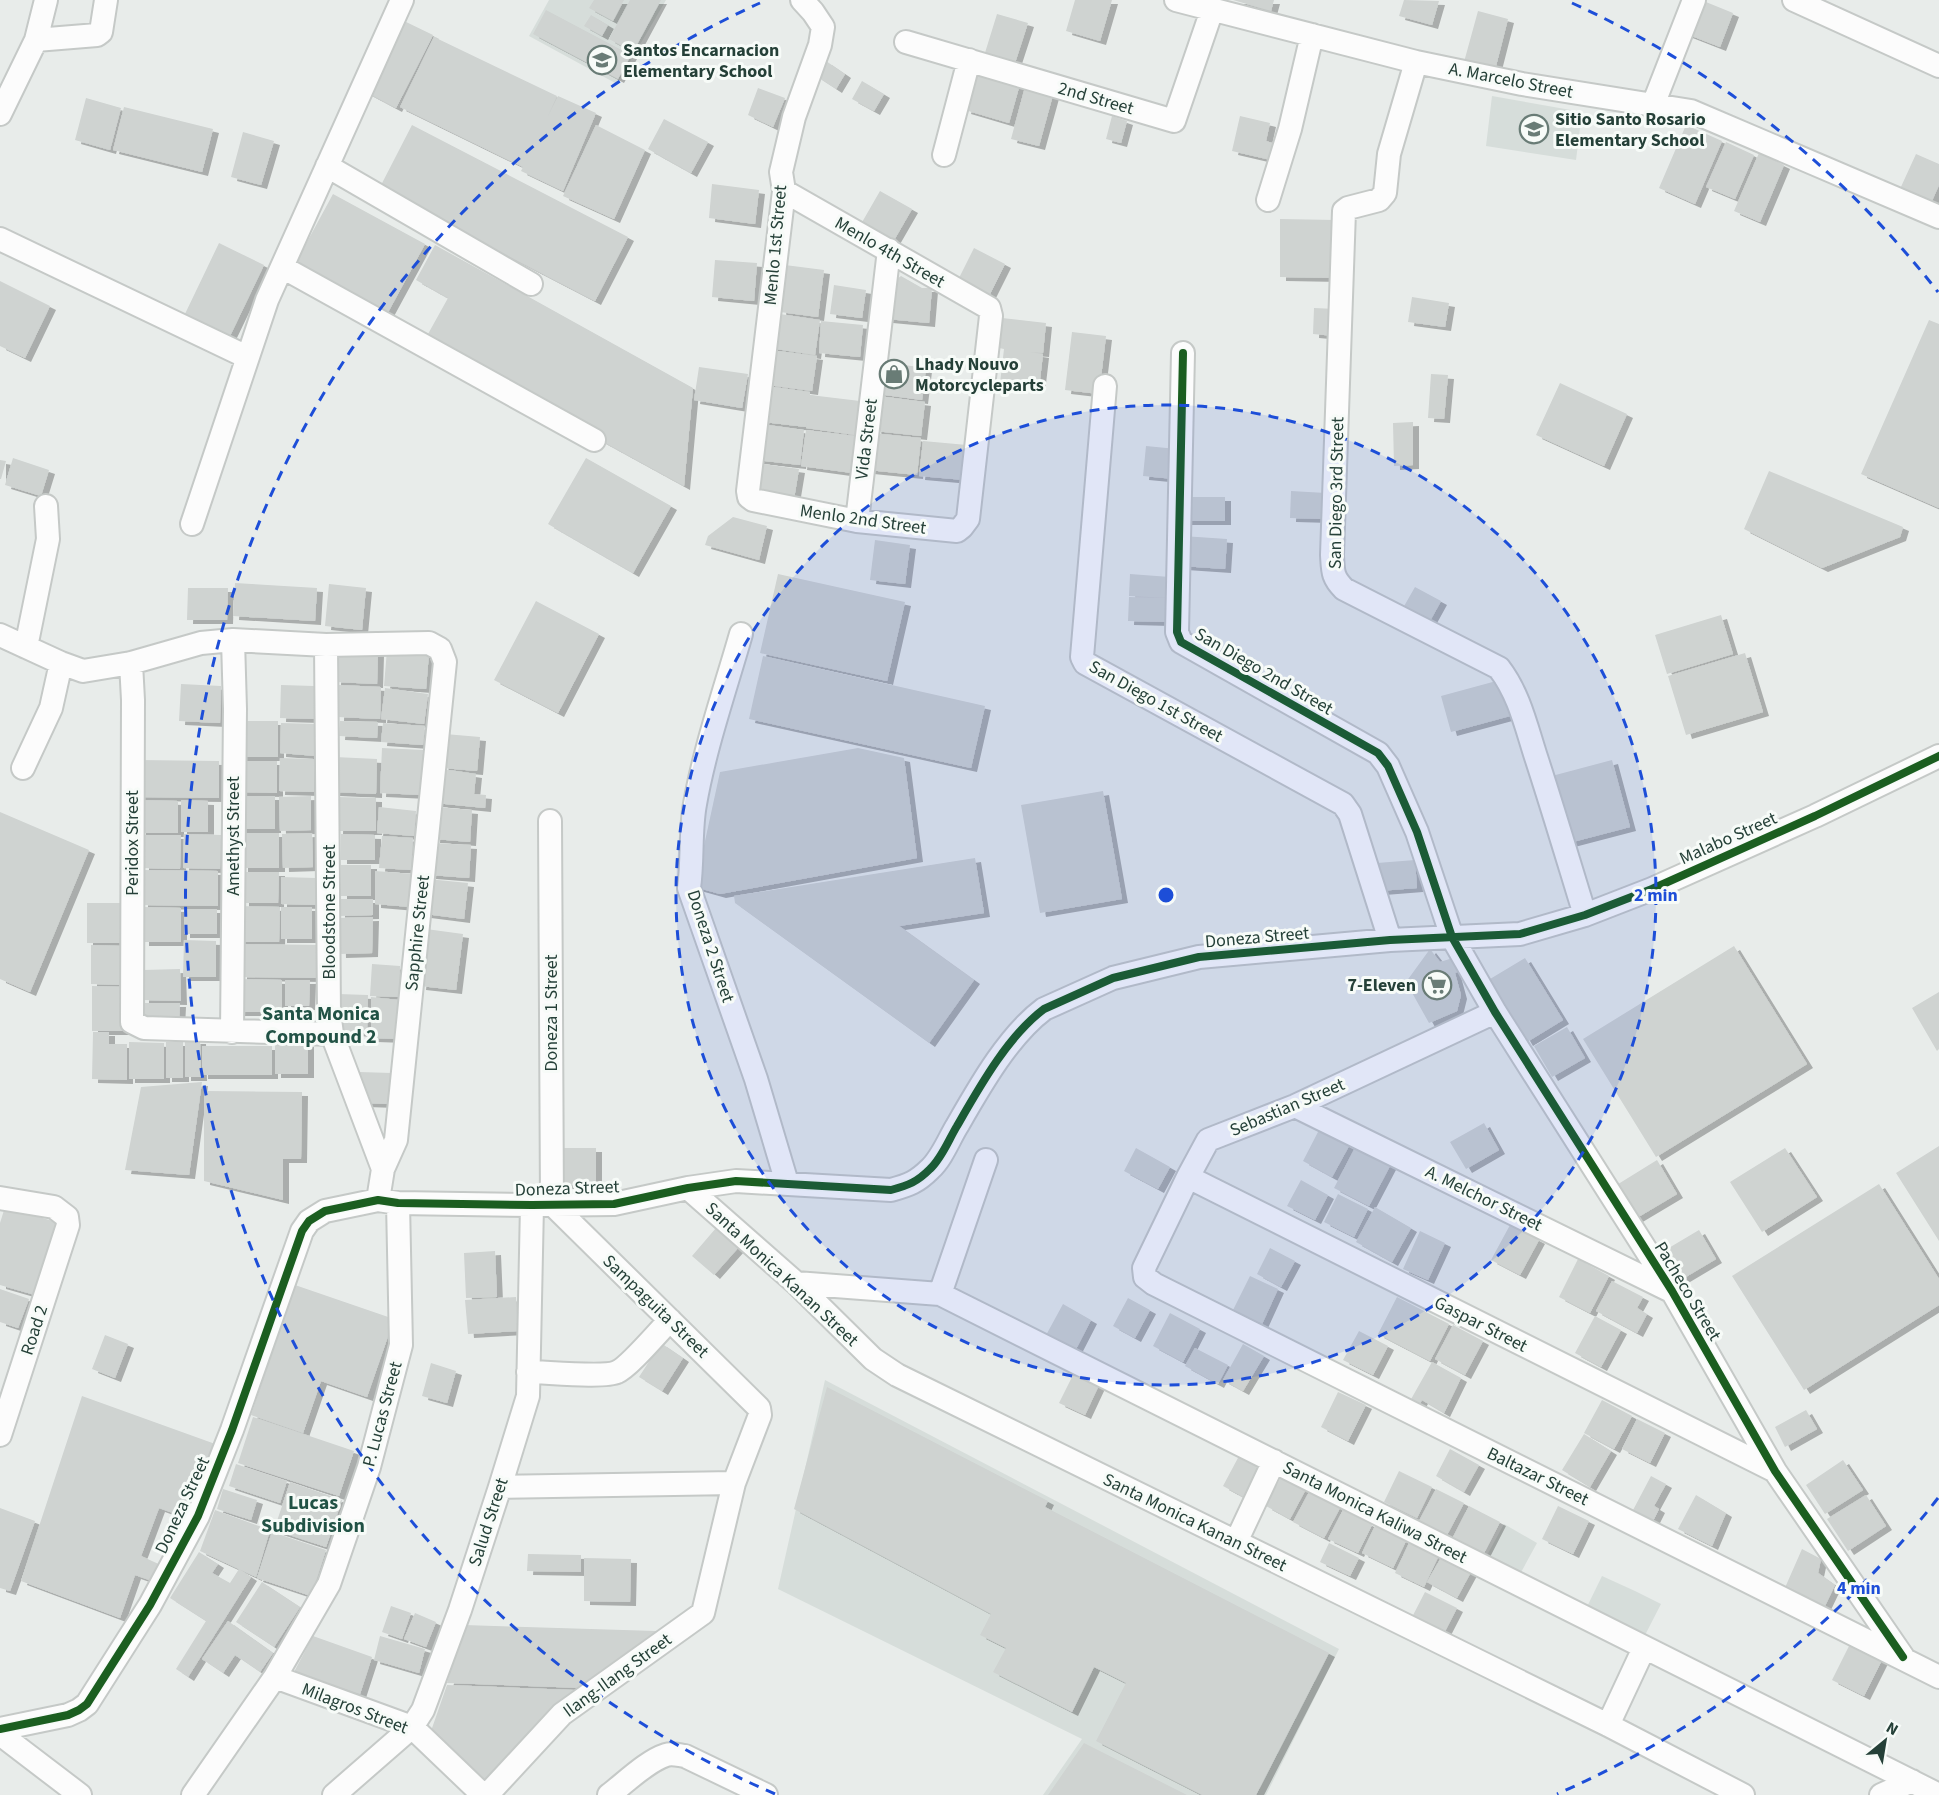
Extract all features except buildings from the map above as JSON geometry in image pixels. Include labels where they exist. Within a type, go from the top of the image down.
[{"type":"street","points":[[0,114],[36,40],[46,0]]},
{"type":"street","points":[[36,40],[97,35],[101,32],[106,0]]},
{"type":"street","points":[[192,524],[267,300],[402,0]]},
{"type":"street","name":"Menlo 1st Street","points":[[753,500],[749,497],[748,491],[784,191],[781,172],[794,117],[820,45],[823,27],[802,0]]},
{"type":"street","name":"A. Marcelo Street","points":[[1176,0],[1416,62],[1522,84],[1691,111],[1939,218]]},
{"type":"street","points":[[1653,105],[1694,0]]},
{"type":"street","points":[[1794,0],[1939,66]]},
{"type":"street","name":"2nd Street","points":[[906,42],[1174,121],[1212,10]]},
{"type":"street","points":[[1268,200],[1290,129],[1312,35]]},
{"type":"street","points":[[944,155],[969,60]]},
{"type":"street","name":"San Diego 3rd Street","points":[[1416,62],[1389,154],[1385,193],[1379,200],[1344,211],[1332,543],[1333,575],[1336,582],[1344,589],[1499,668],[1509,681],[1517,697],[1585,915]]},
{"type":"street","points":[[327,166],[531,284]]},
{"type":"street","name":"Menlo 4th Street","points":[[784,191],[989,309],[992,316],[968,519]]},
{"type":"street","points":[[0,239],[247,357]]},
{"type":"street","name":"Vida Street","points":[[857,521],[889,250]]},
{"type":"street","points":[[282,267],[594,440]]},
{"type":"street","name":"San Diego 2nd Street","points":[[1183,353],[1177,632],[1181,642],[1378,753],[1388,766],[1417,832],[1452,937]]},
{"type":"street","name":"San Diego 1st Street","points":[[1105,386],[1082,657],[1085,663],[1343,804],[1350,814],[1390,940]]},
{"type":"street","name":"Menlo 2nd Street","points":[[753,500],[857,521],[957,531],[968,519]]},
{"type":"street","points":[[26,647],[48,539],[46,506]]},
{"type":"street","name":"Doneza 2 Street","points":[[741,634],[694,807],[689,888],[756,1079],[787,1183]]},
{"type":"street","points":[[0,635],[83,671],[131,663],[201,643],[232,640],[326,645]]},
{"type":"street","name":"Amethyst Street","points":[[232,640],[234,721],[232,1032]]},
{"type":"street","name":"Sapphire Street","points":[[326,645],[429,643],[440,649],[445,662],[396,1140],[383,1169],[388,1202]]},
{"type":"street","name":"Bloodstone Street","points":[[326,645],[329,1012],[332,1034],[383,1169]]},
{"type":"street","points":[[23,768],[51,708],[61,663]]},
{"type":"street","name":"Peridox Street","points":[[131,663],[133,700],[132,1022],[144,1028],[232,1032]]},
{"type":"street","name":"Malabo Street","points":[[1452,937],[1520,934],[1585,915],[1652,889],[1815,816],[1939,756]]},
{"type":"street","name":"Doneza 1 Street","points":[[542,1205],[550,821]]},
{"type":"street","name":"Doneza Street","points":[[0,1729],[68,1715],[87,1704],[150,1605],[198,1516],[232,1430],[302,1231],[309,1221],[325,1211],[388,1202],[614,1204],[688,1188],[736,1181],[891,1190],[913,1183],[933,1167],[988,1074],[1017,1036],[1044,1008],[1113,978],[1198,957],[1390,940],[1452,937]]},
{"type":"street","name":"Pacheco Street","points":[[1452,937],[1495,1012],[1672,1291],[1775,1471],[1903,1658]]},
{"type":"street","name":"Sebastian Street","points":[[1144,1268],[1208,1140],[1295,1106],[1495,1012]]},
{"type":"street","points":[[232,1032],[332,1034]]},
{"type":"street","name":"A. Melchor Street","points":[[1295,1106],[1672,1291]]},
{"type":"street","points":[[940,1294],[986,1160]]},
{"type":"street","name":"Gaspar Street","points":[[1188,1176],[1775,1471]]},
{"type":"street","name":"Santa Monica Kanan Street","points":[[688,1188],[796,1283],[873,1359],[897,1375],[1608,1725],[1743,1795]]},
{"type":"street","name":"Road 2","points":[[0,1198],[54,1207],[66,1217],[68,1225],[0,1435]]},
{"type":"street","name":"P. Lucas Street","points":[[193,1795],[275,1677],[329,1584],[369,1467],[400,1345],[388,1202]]},
{"type":"street","name":"Sampaguita Street","points":[[542,1205],[670,1320],[759,1408],[758,1422],[734,1483]]},
{"type":"street","name":"Salud Street","points":[[334,1795],[412,1727],[423,1710],[460,1610],[528,1396],[542,1205]]},
{"type":"street","name":"Baltazar Street","points":[[1144,1268],[1145,1277],[1154,1284],[1939,1677]]},
{"type":"street","name":"Santa Monica Kaliwa Street","points":[[796,1283],[940,1294],[1939,1795]]},
{"type":"street","points":[[528,1372],[616,1373],[670,1320]]},
{"type":"street","points":[[1236,1542],[1274,1461]]},
{"type":"street","points":[[500,1487],[734,1483]]},
{"type":"street","name":"Ilang-Ilang Street","points":[[485,1795],[562,1713],[703,1613],[734,1483]]},
{"type":"street","points":[[1608,1725],[1644,1648]]},
{"type":"street","name":"Milagros Street","points":[[275,1677],[412,1727],[485,1795]]},
{"type":"street","points":[[0,1734],[80,1795]]},
{"type":"street","points":[[609,1795],[664,1755],[673,1754],[685,1756],[766,1795]]},
{"type":"street","points":[[1881,1795],[1912,1781]]},
{"type":"shaded area","name":"Santos Encarnacion Elementary School","points":[[549,0],[666,0],[617,84],[529,36]]},
{"type":"shaded area","name":"Sitio Santo Rosario Elementary School","points":[[1492,96],[1582,112],[1576,160],[1486,146]]},
{"type":"shaded area","points":[[825,1380],[1339,1649],[1266,1795],[1043,1795],[1082,1739],[778,1589]]},
{"type":"shaded area","points":[[1504,1524],[1537,1543],[1519,1576],[1485,1559]]},
{"type":"shaded area","points":[[1602,1576],[1661,1604],[1643,1639],[1584,1613]]},
{"type":"cycle path","points":[[1183,353],[1177,632],[1181,642],[1378,753],[1388,766],[1417,832],[1452,937],[1495,1012],[1672,1291],[1775,1471],[1903,1657]]},
{"type":"cycle path","points":[[0,1729],[68,1715],[87,1704],[150,1605],[198,1516],[232,1430],[302,1231],[309,1221],[325,1211],[378,1200],[398,1203],[614,1204],[688,1188],[736,1181],[891,1190],[917,1180],[934,1165],[996,1063],[1018,1033],[1031,1020],[1044,1009],[1113,978],[1199,957],[1390,940],[1520,934],[1585,915],[1652,889],[1815,816],[1939,756]]},
{"type":"place","name":"Santos Encarnacion Elementary School","points":[[602,60]]},
{"type":"place","name":"Sitio Santo Rosario Elementary School","points":[[1534,129]]},
{"type":"place","name":"Lhady Nouvo Motorcycleparts","points":[[894,374]]},
{"type":"place","name":"7-Eleven","points":[[1437,985]]},
{"type":"district","name":"Santa Monica Compound 2","points":[[321,1024]]},
{"type":"district","name":"Lucas Subdivision","points":[[313,1514]]}]
